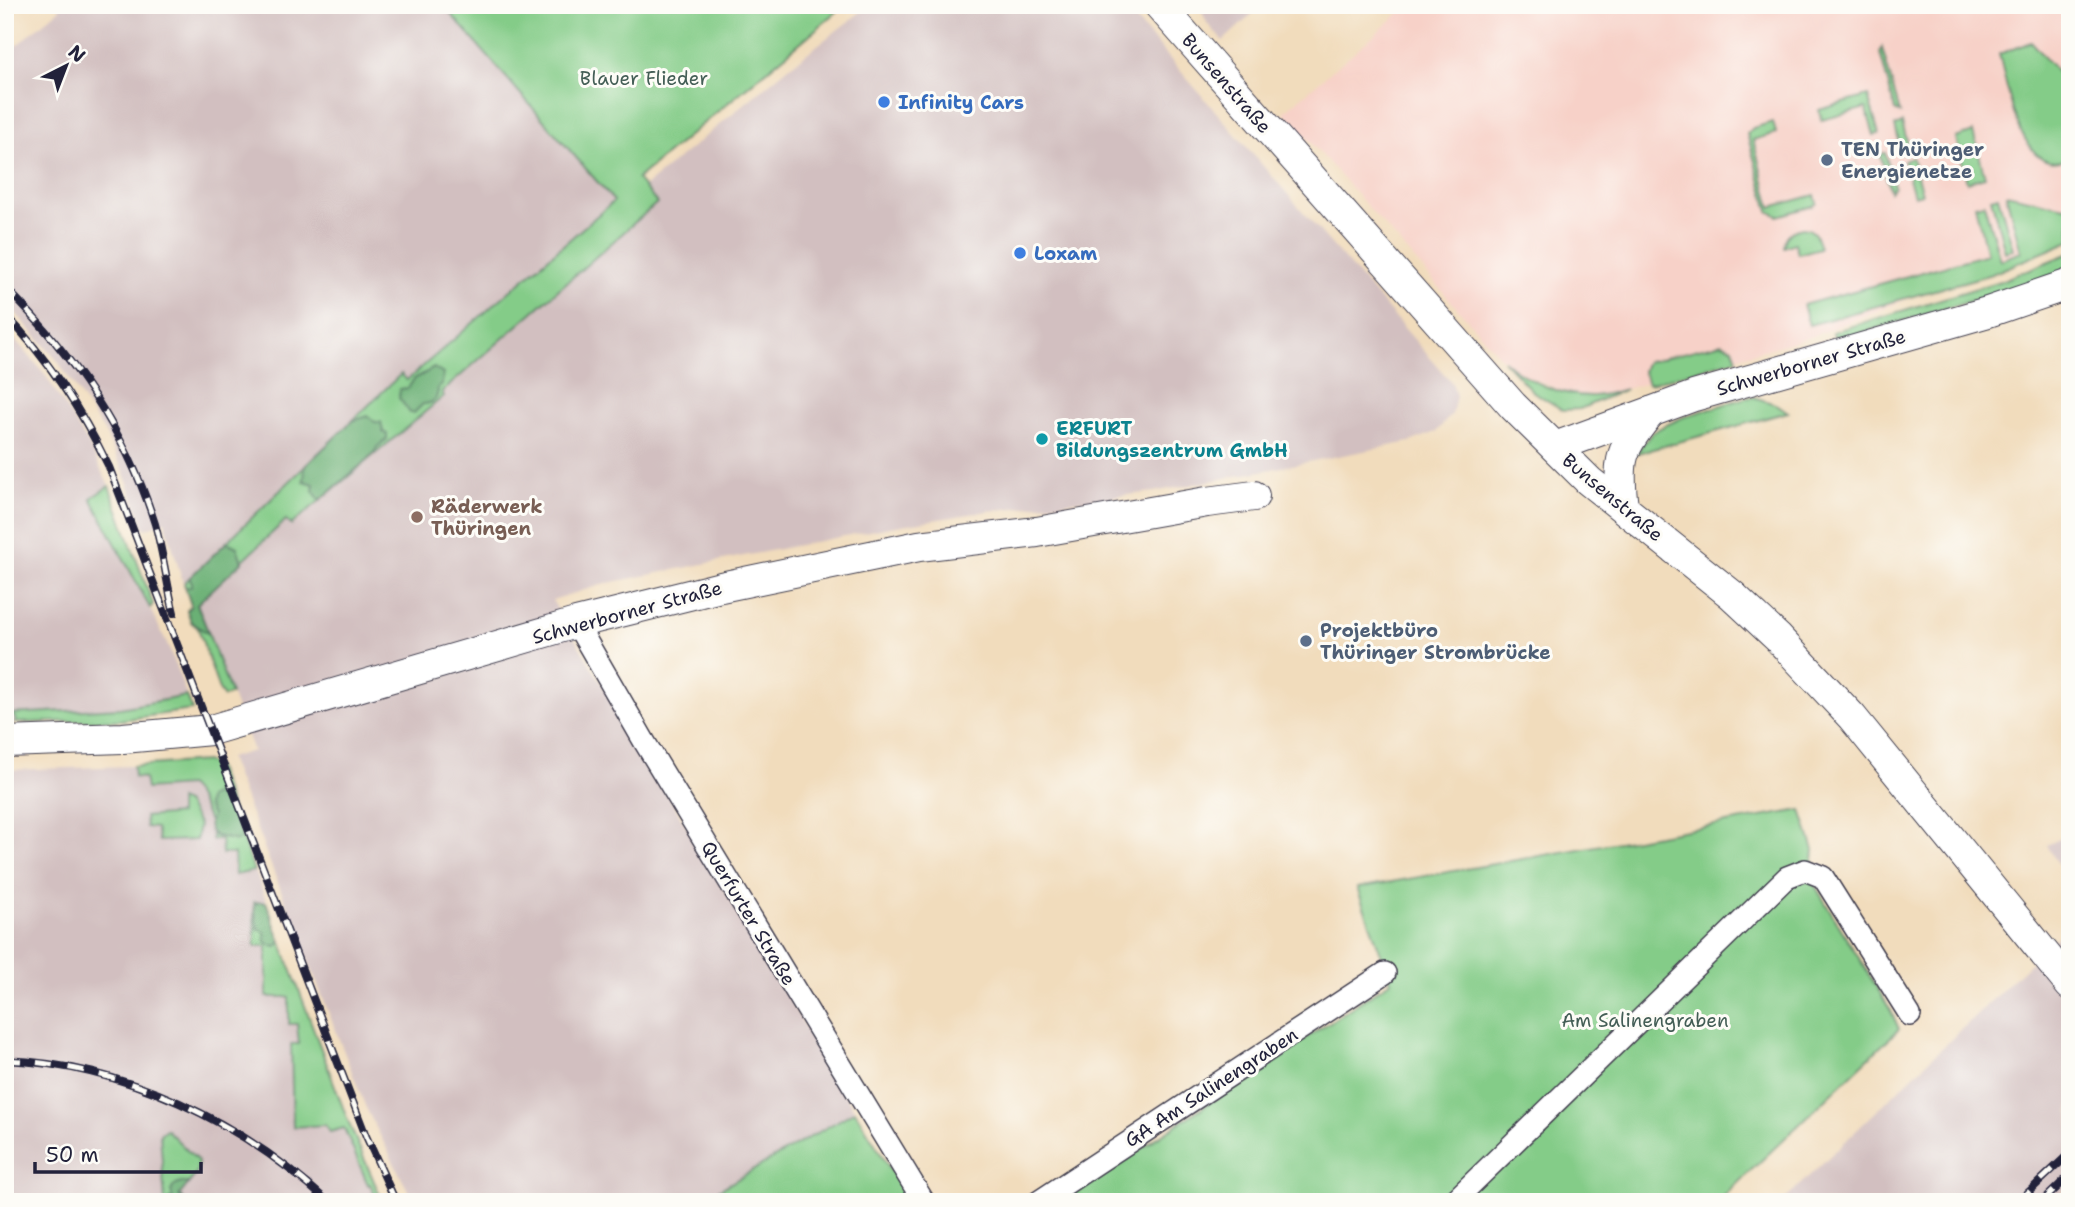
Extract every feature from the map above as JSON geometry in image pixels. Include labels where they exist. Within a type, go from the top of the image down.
[{"type":"street","name":"Bunsenstraße","points":[[1159,5],[1493,385],[1589,481],[1732,595],[1778,638],[1878,748],[2070,985]]},
{"type":"street","name":"Schwerborner Straße","points":[[1555,447],[1693,396],[1988,312],[2070,284]]},
{"type":"street","points":[[1623,507],[1620,462],[1631,435],[1651,412]]},
{"type":"street","name":"Schwerborner Straße","points":[[5,742],[158,736],[211,730],[576,623],[721,587],[919,545],[1037,532],[1254,496]]},
{"type":"street","name":"Querfurter Straße","points":[[576,623],[644,741],[924,1202]]},
{"type":"street","points":[[1453,1202],[1787,877],[1805,870],[1823,877],[1910,1015]]},
{"type":"street","name":"GA Am Salinengraben","points":[[1038,1202],[1385,973]]},
{"type":"shaded area","points":[[57,5],[443,5],[615,200],[407,380],[400,374],[183,583],[165,521],[145,529],[123,470],[105,433],[57,360],[5,301],[5,35],[16,46],[60,9]]},
{"type":"shaded area","points":[[870,5],[1123,5],[1452,383],[1456,396],[1452,414],[1436,432],[1410,442],[1154,492],[988,511],[890,527],[608,583],[552,600],[855,1111],[698,1202],[414,1202],[366,1108],[229,758],[253,751],[197,604],[286,520],[291,524],[444,396],[441,392],[657,203],[644,187],[789,67]]},
{"type":"shaded area","points":[[1199,5],[1262,5],[1223,41],[1207,23]]},
{"type":"shaded area","points":[[1409,5],[2070,5],[2070,236],[1810,337],[1605,395],[1576,395],[1559,390],[1522,374],[1503,360],[1284,112]]},
{"type":"shaded area","points":[[5,328],[44,373],[89,445],[109,486],[92,499],[169,648],[192,710],[121,720],[5,724]]},
{"type":"shaded area","points":[[206,761],[217,768],[350,1126],[383,1202],[5,1202],[5,770]]},
{"type":"shaded area","points":[[2070,834],[2070,886],[2047,845]]},
{"type":"shaded area","points":[[2070,925],[2070,1184],[2052,1202],[1782,1202]]},
{"type":"green space","name":"Blauer Flieder","points":[[443,5],[845,5],[637,179],[657,203],[442,392],[444,396],[291,525],[286,520],[197,603],[231,694],[224,697],[219,690],[198,628],[191,622],[187,611],[191,605],[184,583],[401,374],[407,380],[614,201]]},
{"type":"green space","points":[[2031,42],[2070,87],[2070,159],[2051,162],[2037,155],[2028,144],[2014,114],[1999,54]]},
{"type":"green space","points":[[1882,48],[1900,113],[1895,110],[1880,53]]},
{"type":"green space","points":[[1868,96],[1879,134],[1874,135],[1866,108],[1822,120],[1819,110]]},
{"type":"green space","points":[[1773,122],[1776,133],[1753,140],[1771,207],[1815,195],[1817,203],[1778,216],[1769,211],[1747,134],[1753,128]]},
{"type":"green space","points":[[1902,123],[1910,151],[1902,153],[1895,126]]},
{"type":"green space","points":[[1973,132],[1985,177],[1967,182],[1956,138]]},
{"type":"green space","points":[[1885,153],[1894,186],[1890,191],[1880,154]]},
{"type":"green space","points":[[1912,157],[1922,194],[1914,196],[1904,160]]},
{"type":"green space","points":[[2006,194],[2070,208],[2070,241],[1992,274],[1809,325],[1803,305],[1987,254],[1975,205],[1984,203],[2000,260],[2021,252]]},
{"type":"green space","points":[[1998,196],[2013,249],[2005,252],[1991,198]]},
{"type":"green space","points":[[1803,228],[1813,232],[1820,248],[1798,254],[1795,243],[1784,247],[1789,234]]},
{"type":"green space","points":[[2070,253],[2070,270],[1837,340],[1832,332],[2000,281]]},
{"type":"green space","points":[[1722,343],[1733,348],[1737,359],[1648,384],[1643,370],[1647,362]]},
{"type":"green space","points":[[1503,360],[1534,381],[1570,394],[1594,396],[1626,389],[1580,409],[1563,410],[1532,391]]},
{"type":"green space","points":[[434,368],[443,374],[442,385],[438,388],[436,397],[432,402],[423,404],[414,413],[410,413],[399,398],[400,389],[408,388],[414,379]]},
{"type":"green space","points":[[1754,397],[1778,405],[1788,412],[1635,454],[1652,433],[1662,427],[1686,416]]},
{"type":"green space","points":[[368,416],[375,422],[381,422],[387,439],[377,447],[374,454],[320,500],[313,491],[314,484],[304,481],[305,466],[352,421]]},
{"type":"green space","points":[[109,486],[153,604],[150,608],[91,498]]},
{"type":"green space","points":[[227,542],[237,547],[242,562],[197,604],[209,634],[191,622],[187,611],[191,605],[185,587],[191,587],[189,578]]},
{"type":"green space","points":[[187,696],[192,710],[121,720],[15,723],[12,714],[120,708]]},
{"type":"green space","points":[[206,761],[217,768],[254,871],[235,875],[234,854],[222,854],[221,839],[212,840],[205,812],[188,786],[146,789],[144,778],[134,777],[133,766]]},
{"type":"green space","points":[[220,792],[228,798],[242,837],[237,841],[215,836],[210,831],[212,816],[207,806],[208,798]]},
{"type":"green space","points":[[179,800],[187,804],[199,825],[196,840],[159,841],[156,828],[146,827],[145,817],[179,814]]},
{"type":"green space","name":"Am Salinengraben","points":[[1801,810],[1814,850],[1811,879],[1891,1011],[1899,1029],[1718,1202],[1061,1202],[1391,981],[1357,888]]},
{"type":"green space","points":[[254,902],[266,902],[350,1126],[383,1202],[378,1202],[370,1184],[368,1185],[344,1128],[330,1132],[325,1125],[293,1127],[291,1044],[299,1044],[297,1024],[289,1024],[289,997],[267,997],[267,946],[255,946]]},
{"type":"green space","points":[[266,902],[281,942],[277,946],[265,941],[265,932],[258,929],[254,905]]},
{"type":"green space","points":[[855,1111],[910,1202],[698,1202]]},
{"type":"green space","points":[[166,1129],[198,1161],[197,1173],[179,1195],[187,1202],[165,1202],[160,1134]]},
{"type":"green space","points":[[189,1183],[179,1196],[187,1202],[168,1202],[173,1199],[171,1191],[174,1186]]},
{"type":"railway","points":[[5,287],[75,367],[113,426],[129,457],[155,524],[174,613]]},
{"type":"railway","points":[[5,314],[36,349],[63,386],[109,467],[366,1136],[396,1202]]},
{"type":"railway","points":[[5,1060],[49,1064],[93,1073],[179,1102],[258,1146],[328,1202]]},
{"type":"railway","points":[[2018,1202],[2070,1153]]},
{"type":"railway","points":[[2042,1202],[2070,1175]]},
{"type":"place","name":"Infinity Cars","points":[[884,102]]},
{"type":"place","name":"TEN Thüringer Energienetze","points":[[1827,160]]},
{"type":"place","name":"Loxam","points":[[1020,253]]},
{"type":"place","name":"ERFURT Bildungszentrum GmbH","points":[[1042,439]]},
{"type":"place","name":"Räderwerk Thüringen","points":[[417,517]]},
{"type":"place","name":"Projektbüro Thüringer Strombrücke","points":[[1306,641]]}]
